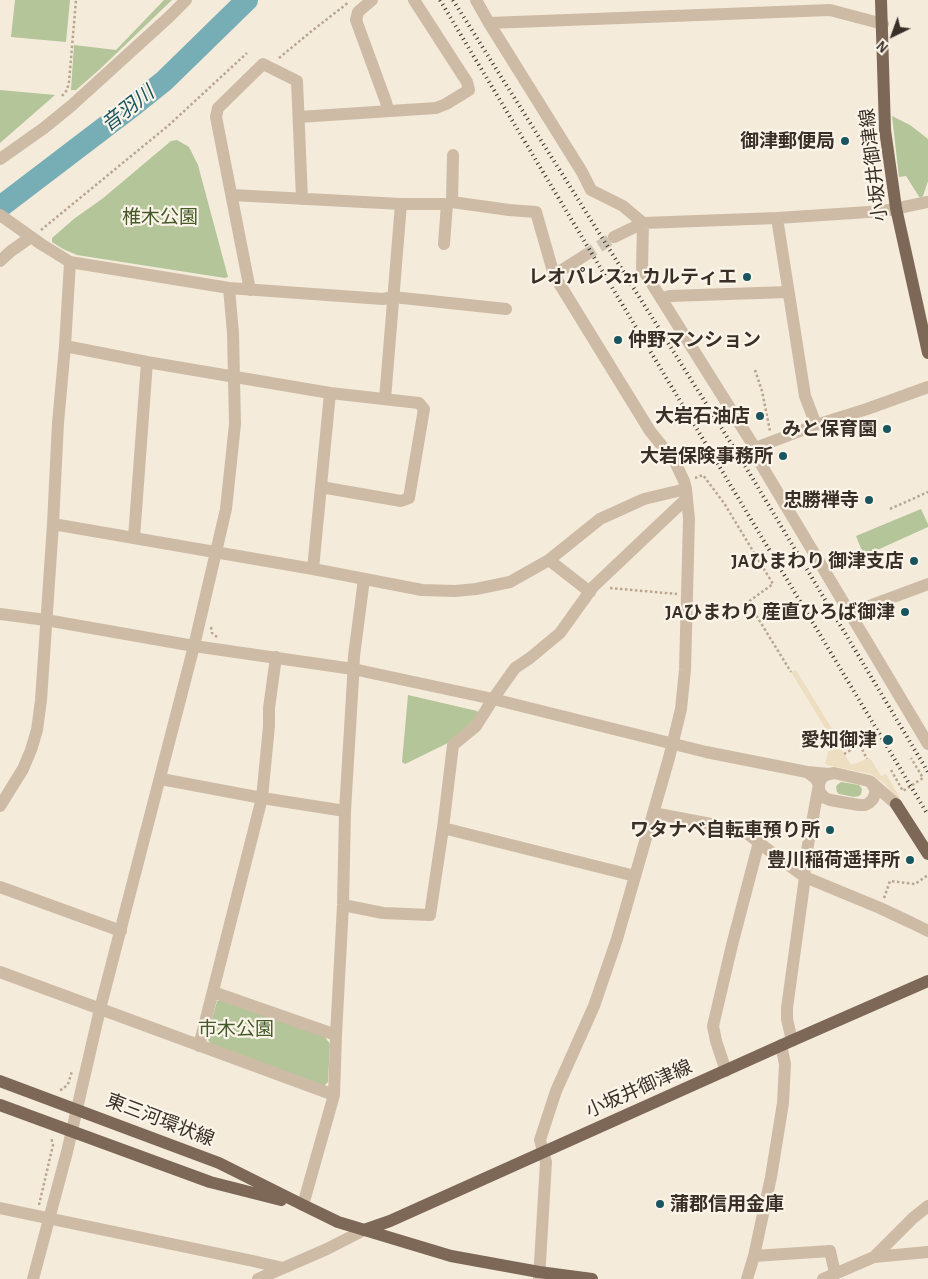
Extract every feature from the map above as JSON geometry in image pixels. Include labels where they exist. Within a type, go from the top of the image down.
[{"type":"main road","name":"小坂井御津線","points":[[881,0],[885,130],[896,208],[922,302],[928,353]]},
{"type":"main road","points":[[892,800],[928,854]]},
{"type":"main road","name":"小坂井御津線","points":[[364,1230],[390,1221],[928,981]]},
{"type":"main road","name":"東三河環状線","points":[[0,1081],[219,1163],[338,1222],[451,1256],[539,1276],[592,1279]]},
{"type":"main road","name":"東三河環状線","points":[[0,1105],[210,1182],[303,1205]]},
{"type":"street","points":[[0,159],[71,106],[186,0]]},
{"type":"street","points":[[372,0],[358,12],[356,20],[388,111]]},
{"type":"street","points":[[299,117],[436,108],[469,90],[467,82],[414,0]]},
{"type":"street","points":[[476,0],[582,172],[591,190],[623,206],[643,222]]},
{"type":"street","points":[[489,23],[830,10],[883,24]]},
{"type":"street","points":[[250,290],[216,117],[218,108],[263,64],[297,82],[302,199]]},
{"type":"street","points":[[444,244],[453,155]]},
{"type":"street","points":[[232,195],[401,204],[449,203],[536,212],[554,275],[650,431],[675,462],[686,489],[689,519],[688,595],[685,670],[681,709],[617,939],[594,1006],[556,1091],[540,1140],[546,1162],[539,1276]]},
{"type":"street","points":[[614,237],[643,222],[777,218],[884,211],[928,202]]},
{"type":"street","points":[[385,399],[401,204]]},
{"type":"street","points":[[0,215],[70,262],[229,288],[383,299],[393,297],[506,309]]},
{"type":"street","points":[[777,218],[805,396],[816,425]]},
{"type":"street","points":[[643,222],[642,268],[755,448],[756,456],[928,744]]},
{"type":"street","points":[[0,261],[29,235]]},
{"type":"street","points":[[554,275],[584,256]]},
{"type":"street","points":[[0,806],[23,769],[31,750],[37,730],[41,700],[70,262]]},
{"type":"street","points":[[33,1279],[72,1132],[100,1009],[161,779],[226,509],[235,424],[235,377],[229,288]]},
{"type":"street","points":[[661,298],[670,296],[788,292]]},
{"type":"street","points":[[65,346],[330,393],[419,403],[424,409],[409,498],[401,502],[321,487]]},
{"type":"street","points":[[134,538],[147,362]]},
{"type":"street","points":[[755,448],[928,387]]},
{"type":"street","points":[[313,569],[330,393]]},
{"type":"street","points":[[53,524],[422,590],[455,591],[510,582],[548,560],[600,519],[644,499],[686,489]]},
{"type":"street","points":[[343,905],[384,913],[430,915],[453,745],[476,726],[492,699],[515,668],[560,633],[592,589],[686,489]]},
{"type":"street","points":[[548,560],[592,589]]},
{"type":"street","points":[[303,1205],[334,1095],[343,905],[345,811],[353,669],[364,580]]},
{"type":"street","points":[[850,613],[928,584]]},
{"type":"street","points":[[0,614],[46,620],[194,646],[353,669],[492,699],[672,744],[807,772],[834,773],[869,780],[892,800]]},
{"type":"street","points":[[199,1046],[262,798],[269,708],[276,657]]},
{"type":"street","points":[[807,772],[819,784],[821,794],[830,800]]},
{"type":"street","points":[[747,1279],[754,1256],[771,1177],[783,1103],[787,1008],[805,877],[804,867],[819,784],[824,776],[829,774]]},
{"type":"street","points":[[161,779],[345,811]]},
{"type":"street","points":[[869,780],[875,794],[869,803]]},
{"type":"street","points":[[817,798],[859,805],[864,805],[878,798],[892,800]]},
{"type":"street","points":[[652,814],[711,824],[748,834],[805,877],[880,908],[928,932]]},
{"type":"street","points":[[443,828],[635,876]]},
{"type":"street","points":[[726,1071],[716,1041],[714,1026],[732,945],[759,842]]},
{"type":"street","points":[[0,887],[121,931]]},
{"type":"street","points":[[0,972],[334,1095]]},
{"type":"street","points":[[213,992],[336,1035]]},
{"type":"street","points":[[874,1257],[913,1218],[928,1206]]},
{"type":"street","points":[[0,1208],[283,1268]]},
{"type":"street","points":[[258,1279],[327,1249],[364,1230]]},
{"type":"street","points":[[754,1256],[830,1251],[835,1273]]},
{"type":"street","points":[[823,1279],[874,1257],[928,1252]]},
{"type":"path","points":[[62,96],[67,90],[69,82],[76,0]]},
{"type":"path","points":[[270,67],[352,0]]},
{"type":"path","points":[[29,235],[44,228],[169,125],[247,53]]},
{"type":"path","points":[[754,370],[762,391],[772,442]]},
{"type":"path","points":[[686,489],[704,475],[724,503],[773,584],[748,602],[791,672]]},
{"type":"path","points":[[890,509],[928,492]]},
{"type":"path","points":[[592,589],[688,595]]},
{"type":"path","points":[[844,754],[868,740]]},
{"type":"path","points":[[860,745],[867,760]]},
{"type":"path","points":[[891,770],[903,791],[923,778],[910,758]]},
{"type":"path","points":[[880,908],[890,881],[914,884],[928,876]]},
{"type":"path","points":[[58,1090],[63,1089],[68,1084],[73,1067]]},
{"type":"path","points":[[35,1215],[53,1145],[51,1137]]},
{"type":"green space","points":[[15,0],[70,0],[66,42],[11,37]]},
{"type":"green space","points":[[164,0],[172,0],[100,69],[76,90],[71,90],[74,45],[116,50]]},
{"type":"green space","points":[[0,90],[55,95],[0,143]]},
{"type":"green space","points":[[892,116],[910,125],[928,139],[928,181],[923,196],[920,198],[906,176],[899,177]]},
{"type":"green space","name":"椎木公園","points":[[177,140],[189,147],[198,165],[228,277],[77,255],[52,242],[52,238],[75,218],[102,199],[171,141]]},
{"type":"green space","points":[[921,509],[928,527],[864,556],[856,536]]},
{"type":"green space","points":[[408,695],[477,711],[479,714],[454,740],[405,764],[402,762]]},
{"type":"green space","points":[[841,782],[859,785],[862,789],[861,794],[854,797],[839,794],[836,787]]},
{"type":"green space","name":"市木公園","points":[[223,999],[325,1037],[330,1044],[328,1082],[324,1086],[210,1044],[207,1037],[217,1001]]},
{"type":"shaded area","points":[[796,670],[837,737],[835,738],[851,765],[870,758],[881,776],[886,774],[900,798],[898,799],[884,783],[871,774],[825,763],[828,752],[835,744],[791,672]]},
{"type":"waterway","name":"音羽川","points":[[0,207],[164,81],[247,0]]},
{"type":"tunnel","points":[[584,256],[614,237]]},
{"type":"railway","points":[[440,0],[928,815]]},
{"type":"railway","points":[[453,0],[744,464],[928,772]]},
{"type":"place","name":"御津郵便局","points":[[845,141]]},
{"type":"place","name":"レオパレス21 カルティエ","points":[[747,277]]},
{"type":"place","name":"仲野マンション","points":[[618,340]]},
{"type":"place","name":"大岩石油店","points":[[760,416]]},
{"type":"place","name":"みと保育園","points":[[887,429]]},
{"type":"place","name":"大岩保険事務所","points":[[783,456]]},
{"type":"place","name":"忠勝禅寺","points":[[869,500]]},
{"type":"place","name":"JAひまわり 御津支店","points":[[914,561]]},
{"type":"place","name":"JAひまわり 産直ひろば御津","points":[[905,612]]},
{"type":"place","name":"愛知御津","points":[[888,740]]},
{"type":"place","name":"ワタナベ自転車預り所","points":[[830,830]]},
{"type":"place","name":"豊川稲荷遥拝所","points":[[910,860]]},
{"type":"place","name":"蒲郡信用金庫","points":[[660,1204]]}]
